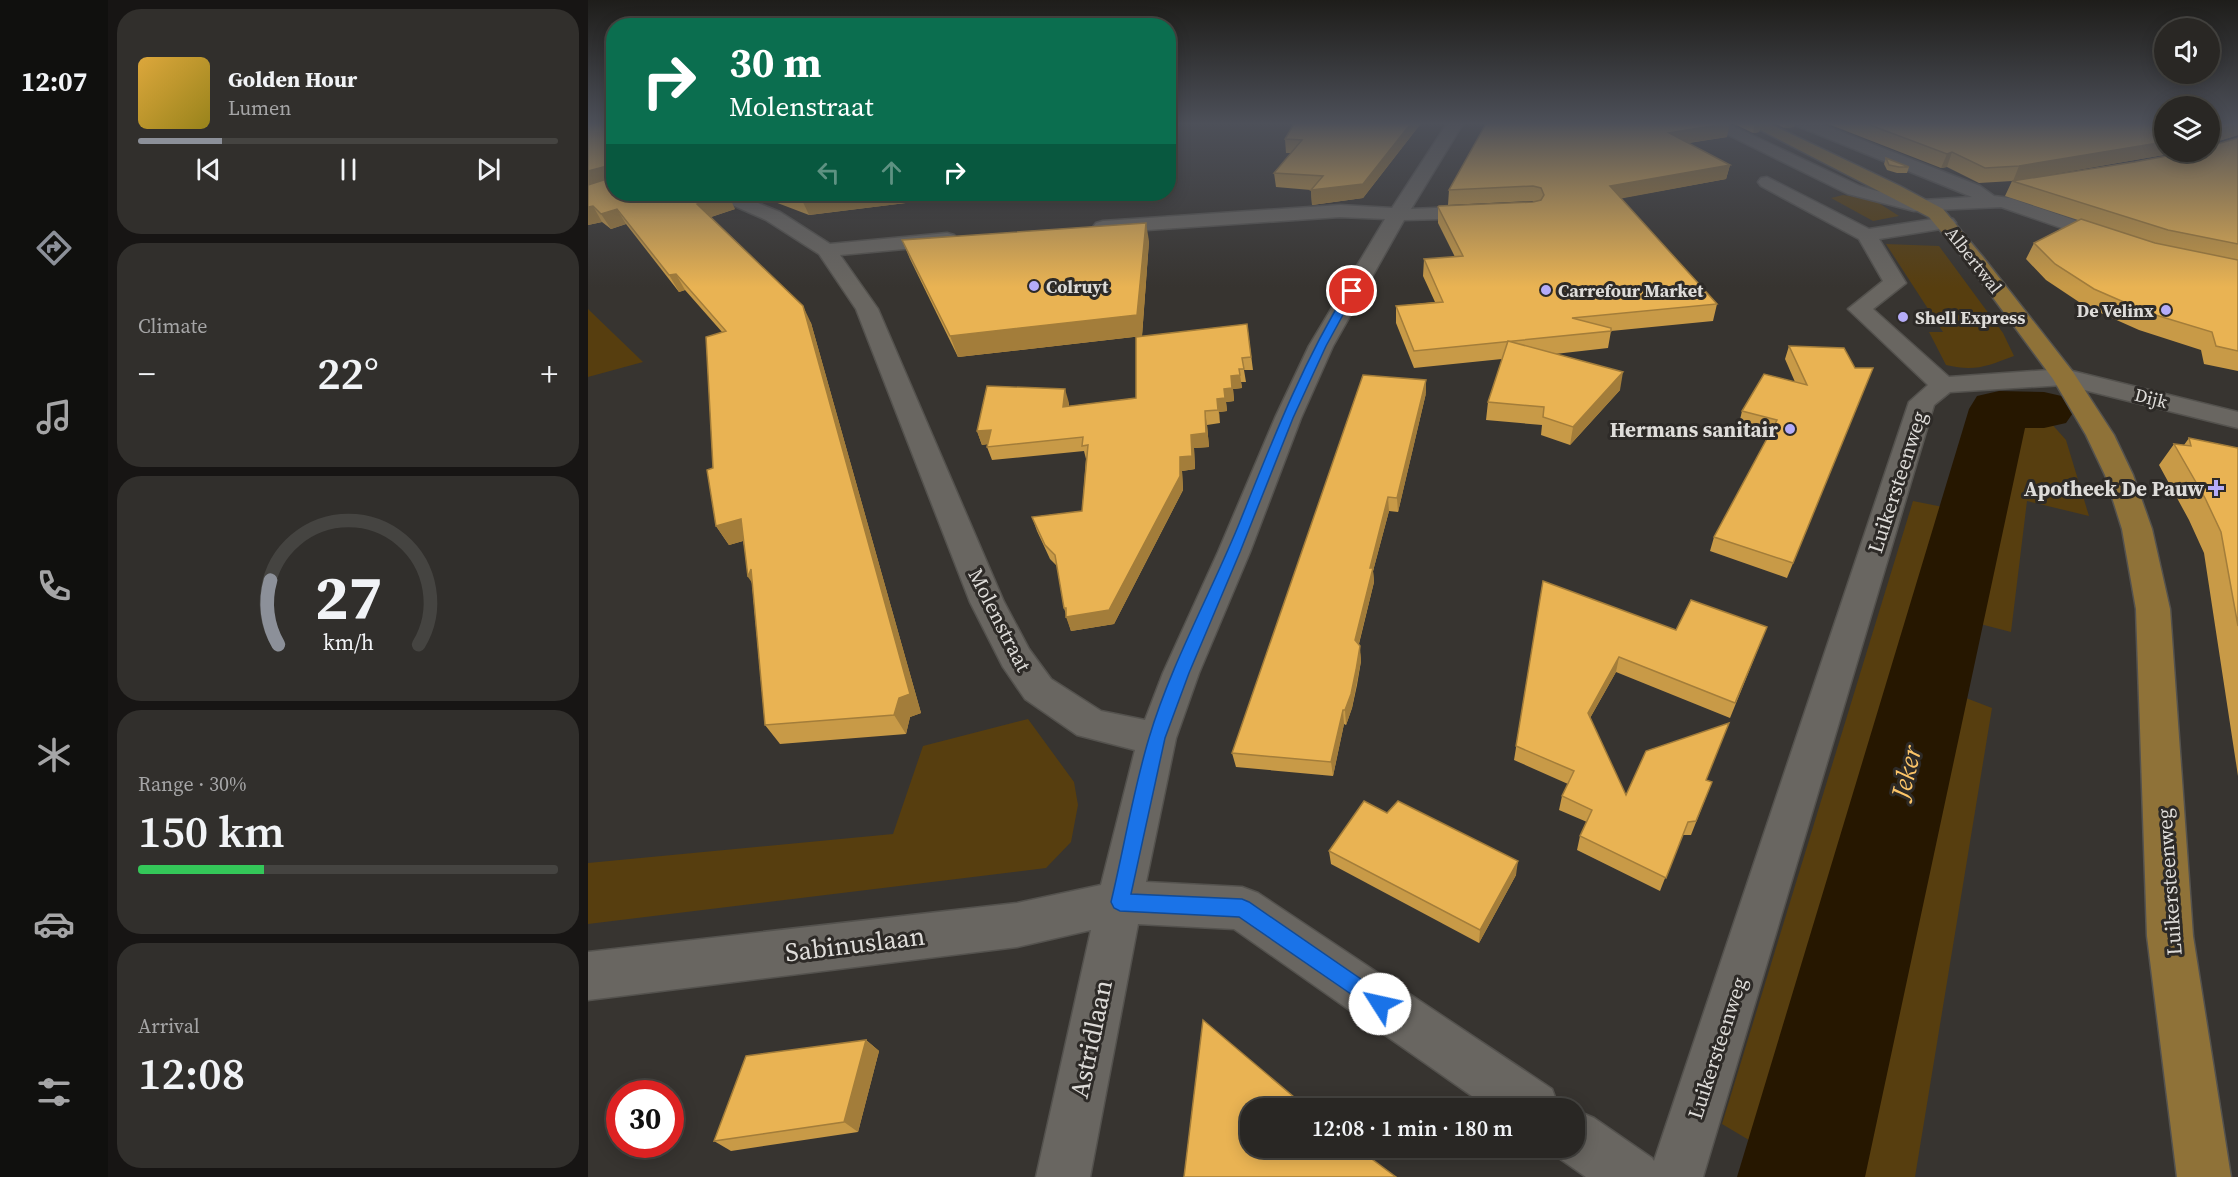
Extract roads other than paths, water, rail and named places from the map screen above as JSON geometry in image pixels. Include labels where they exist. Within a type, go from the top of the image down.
[{"type":"main road","name":"Albertwal","points":[[1867,177],[1936,213],[1946,223],[2072,390]]},
{"type":"main road","name":"Luikersteenweg","points":[[2072,390],[2100,435],[2119,475],[2138,529],[2153,609],[2170,936],[2204,1177]]},
{"type":"street","points":[[1422,177],[1362,273],[1321,346],[1288,418],[1234,552],[1181,673],[1157,738],[1120,902],[1242,908],[1518,1098]]},
{"type":"street","name":"Albertwal","points":[[1826,177],[1854,190],[1923,206]]},
{"type":"street","points":[[1937,177],[1981,195],[2133,246]]},
{"type":"street","points":[[1767,182],[1866,235],[1881,255],[1895,283],[1859,309],[1943,385],[2072,390]]},
{"type":"street","points":[[1923,206],[2013,188]]},
{"type":"street","points":[[1894,190],[1981,195]]},
{"type":"street","name":"Molenstraat","points":[[738,201],[773,216],[826,250],[867,309],[987,602],[1016,658],[1038,689],[1090,724],[1157,738]]},
{"type":"street","points":[[1088,228],[1340,211],[1424,215],[1496,211]]},
{"type":"street","points":[[1866,235],[1946,223]]},
{"type":"street","points":[[826,250],[971,237]]},
{"type":"street","name":"Luikersteenweg","points":[[1676,1177],[1922,402],[1943,385]]},
{"type":"street","name":"Dijk","points":[[2072,390],[2238,420]]},
{"type":"street","name":"Sabinuslaan","points":[[588,976],[1017,925],[1120,902]]},
{"type":"street","name":"Astridlaan","points":[[1063,1177],[1120,902]]},
{"type":"street","points":[[1585,1144],[1633,1177]]},
{"type":"waterway","name":"Jeker","points":[[1801,1177],[1999,409],[2044,410]]},
{"type":"place","name":"Colruyt","points":[[1034,286]]},
{"type":"place","name":"Carrefour Market","points":[[1546,290]]},
{"type":"place","name":"De Velinx","points":[[2166,310]]},
{"type":"place","name":"Shell Express","points":[[1903,317]]},
{"type":"place","name":"Hermans sanitair","points":[[1790,429]]},
{"type":"place","name":"Apotheek De Pauw","points":[[2216,488]]}]
